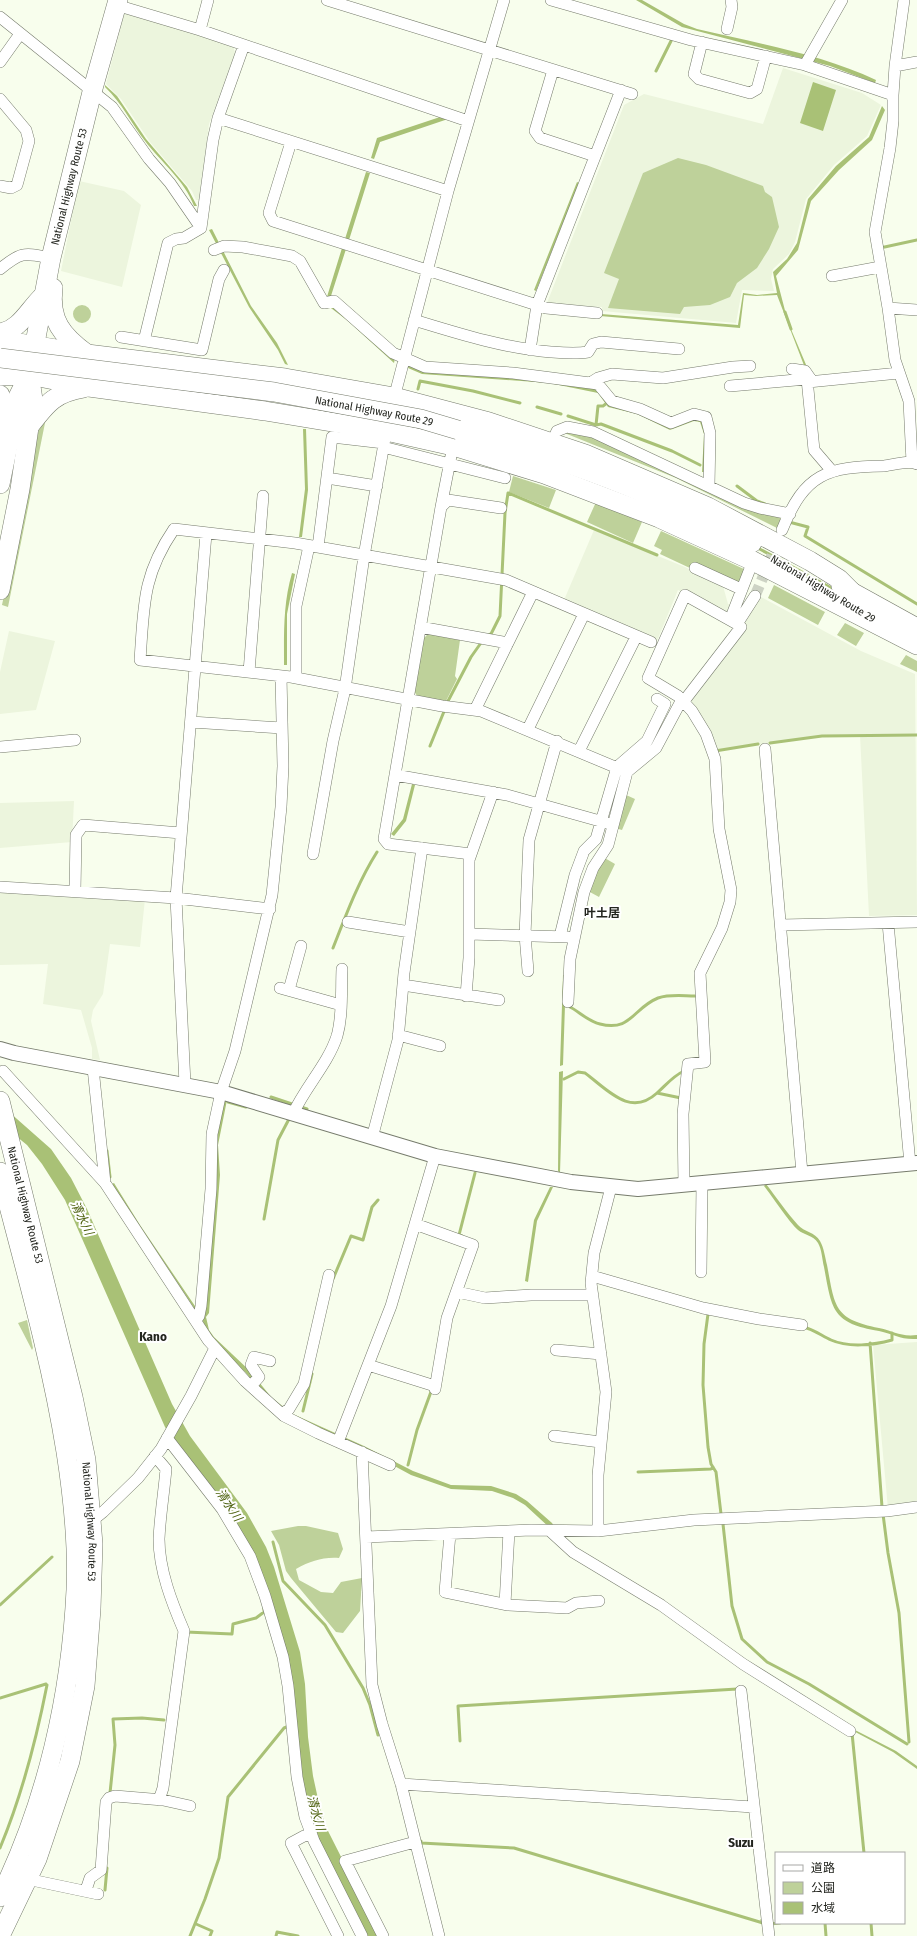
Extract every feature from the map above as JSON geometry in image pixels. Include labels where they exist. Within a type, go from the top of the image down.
[{"type":"highway","name":"National Highway Route 53","points":[[0,484],[18,397],[29,375],[51,258],[92,92],[117,3]]},
{"type":"highway","points":[[63,211],[52,303],[55,321],[71,343],[87,354]]},
{"type":"highway","points":[[0,333],[14,328],[20,323],[30,309],[44,296]]},
{"type":"highway","points":[[0,340],[87,354],[285,378],[394,397],[489,422],[558,435],[708,507],[839,579],[851,591]]},
{"type":"highway","points":[[0,350],[24,355],[29,375]]},
{"type":"highway","name":"National Highway Route 29","points":[[0,358],[274,392],[421,419],[454,446],[492,439],[591,473],[672,505],[730,534],[790,560],[851,591],[917,628]]},
{"type":"highway","name":"National Highway Route 53","points":[[0,590],[20,490],[33,400],[29,375]]},
{"type":"highway","points":[[0,376],[29,375],[89,387],[266,411],[385,440],[454,446],[544,474],[659,518],[753,561],[917,645]]},
{"type":"highway","points":[[29,427],[41,410],[59,395],[66,391],[89,387]]},
{"type":"highway","points":[[0,395],[6,418],[0,470]]},
{"type":"highway","name":"National Highway Route 29","points":[[730,534],[917,645]]},
{"type":"highway","name":"National Highway Route 53","points":[[0,1102],[73,1397],[86,1460],[92,1522],[91,1609],[85,1686],[70,1761],[52,1819],[20,1877],[0,1897]]},
{"type":"highway","name":"National Highway Route 53","points":[[0,1172],[56,1395],[66,1454],[74,1530],[76,1588],[72,1649],[54,1747],[20,1877],[0,1936]]},
{"type":"street","points":[[200,30],[208,0]]},
{"type":"street","points":[[327,0],[632,94]]},
{"type":"street","points":[[313,854],[333,741],[344,689],[364,556],[394,397],[448,191],[504,0]]},
{"type":"street","points":[[551,0],[579,4],[702,42],[805,65],[893,95]]},
{"type":"street","points":[[727,29],[732,7],[731,0]]},
{"type":"street","points":[[805,65],[842,0]]},
{"type":"street","points":[[782,530],[807,486],[832,471],[847,467],[914,463],[909,401],[898,373],[895,360],[888,308],[875,239],[875,225],[890,148],[893,121],[895,66],[904,0]]},
{"type":"street","points":[[117,3],[468,121]]},
{"type":"street","points":[[0,17],[112,107],[149,159],[170,183],[201,228]]},
{"type":"street","points":[[0,62],[20,34]]},
{"type":"street","points":[[702,42],[694,74],[699,79],[750,93],[757,89],[766,56]]},
{"type":"street","points":[[201,228],[213,140],[218,118],[244,45]]},
{"type":"street","points":[[895,66],[917,62]]},
{"type":"street","points":[[554,70],[535,131],[540,138],[595,156]]},
{"type":"street","points":[[530,350],[536,305],[621,90]]},
{"type":"street","points":[[0,98],[26,130],[29,140],[17,185],[11,188],[0,186]]},
{"type":"street","points":[[218,118],[448,191]]},
{"type":"street","points":[[291,142],[270,213],[273,221],[428,269],[546,308],[597,313]]},
{"type":"street","points":[[144,341],[168,244],[176,239],[184,238],[201,228]]},
{"type":"street","points":[[214,250],[224,246],[292,256],[300,261],[324,303],[334,301],[354,317],[387,348],[404,359],[433,369],[513,372],[598,384],[612,401],[640,409],[671,423],[694,414],[706,417],[710,433],[709,486]]},
{"type":"street","points":[[0,269],[19,255],[28,254],[51,258]]},
{"type":"street","points":[[832,276],[880,267]]},
{"type":"street","points":[[121,337],[202,350],[219,279],[224,270]]},
{"type":"street","points":[[888,308],[917,310]]},
{"type":"street","points":[[414,320],[489,343],[530,350],[578,354],[588,352],[593,344],[601,342],[679,349]]},
{"type":"street","points":[[590,383],[598,378],[612,374],[663,378],[733,367],[750,366]]},
{"type":"street","points":[[792,369],[805,371],[810,381],[814,450],[832,471]]},
{"type":"street","points":[[730,386],[898,373]]},
{"type":"street","points":[[558,435],[565,416]]},
{"type":"street","points":[[558,435],[567,427],[593,432],[747,504],[790,514]]},
{"type":"street","points":[[296,678],[295,613],[314,547],[327,478],[332,437],[385,440]]},
{"type":"street","points":[[471,854],[388,844],[384,839],[430,566],[454,446],[505,478]]},
{"type":"street","points":[[327,478],[377,486]]},
{"type":"street","points":[[737,490],[745,497],[747,504]]},
{"type":"street","points":[[250,672],[263,496]]},
{"type":"street","points":[[441,507],[448,500],[501,508]]},
{"type":"street","points":[[622,769],[528,729],[481,711],[344,689],[296,678],[140,660],[145,590],[154,563],[174,529],[314,547],[506,580],[636,637],[651,642]]},
{"type":"street","points":[[185,1084],[176,898],[206,534]]},
{"type":"street","points":[[733,622],[741,589],[753,561]]},
{"type":"street","points":[[695,568],[741,589]]},
{"type":"street","points":[[475,710],[533,592]]},
{"type":"street","points":[[568,1002],[569,975],[574,937],[588,880],[593,868],[608,845],[613,825],[622,769],[656,748],[675,710],[684,701],[741,627],[685,595],[648,678],[684,701],[703,728],[713,751],[719,829],[731,890],[730,902],[722,928],[700,973],[705,1062],[688,1064],[683,1114],[684,1185]]},
{"type":"street","points":[[733,622],[755,596]]},
{"type":"street","points":[[528,729],[584,614]]},
{"type":"street","points":[[420,627],[508,643]]},
{"type":"street","points":[[579,751],[636,637]]},
{"type":"street","points":[[196,1320],[199,1316],[202,1299],[207,1243],[212,1176],[211,1142],[221,1092],[235,1051],[270,909],[281,807],[281,676]]},
{"type":"street","points":[[560,936],[575,874],[584,851],[596,839],[600,821],[622,769],[647,741],[665,704],[657,699]]},
{"type":"street","points":[[191,722],[282,728]]},
{"type":"street","points":[[0,747],[75,740]]},
{"type":"street","points":[[528,971],[525,935],[529,840],[557,741]]},
{"type":"street","points":[[765,749],[802,1173]]},
{"type":"street","points":[[395,775],[493,792],[540,803],[613,825]]},
{"type":"street","points":[[466,996],[469,934],[469,860],[493,792]]},
{"type":"street","points":[[75,891],[76,834],[83,825],[181,833]]},
{"type":"street","points":[[372,1138],[398,1036],[403,985],[422,848]]},
{"type":"street","points":[[0,887],[176,898],[270,909]]},
{"type":"street","points":[[348,922],[410,932]]},
{"type":"street","points":[[781,925],[917,922]]},
{"type":"street","points":[[0,1048],[14,1053],[221,1092],[435,1156],[523,1174],[611,1187],[638,1189],[914,1164],[888,923]]},
{"type":"street","points":[[469,934],[574,937]]},
{"type":"street","points":[[301,946],[285,989],[341,1005]]},
{"type":"street","points":[[293,1114],[301,1098],[330,1052],[337,1036],[341,1005],[342,969]]},
{"type":"street","points":[[403,985],[499,1000]]},
{"type":"street","points":[[398,1036],[440,1046]]},
{"type":"street","points":[[93,1068],[105,1183]]},
{"type":"street","points":[[3,1071],[105,1183],[215,1348],[251,1386],[282,1414],[302,1426],[390,1465]]},
{"type":"street","points":[[338,1442],[391,1306],[435,1156]]},
{"type":"street","points":[[701,1272],[702,1183]]},
{"type":"street","points":[[598,1531],[598,1475],[606,1392],[593,1295],[592,1276],[594,1253],[611,1187]]},
{"type":"street","points":[[368,1365],[435,1387],[446,1325],[472,1245],[415,1224]]},
{"type":"street","points":[[282,1414],[289,1408],[304,1384],[329,1274]]},
{"type":"street","points":[[592,1276],[703,1308],[759,1319],[802,1324]]},
{"type":"street","points":[[457,1292],[485,1298],[531,1295],[593,1295]]},
{"type":"street","points":[[74,1530],[92,1522],[138,1478],[155,1456],[191,1396],[215,1348]]},
{"type":"street","points":[[556,1350],[601,1354]]},
{"type":"street","points":[[251,1386],[259,1377],[251,1365],[254,1357],[270,1361]]},
{"type":"street","points":[[554,1436],[600,1442]]},
{"type":"street","points":[[166,1438],[222,1509],[237,1532],[250,1556],[266,1596],[288,1686],[297,1777],[306,1817],[312,1835],[362,1936]]},
{"type":"street","points":[[362,1452],[372,1685],[382,1724],[401,1784],[439,1936]]},
{"type":"street","points":[[155,1456],[166,1469],[159,1540],[165,1578],[174,1607],[184,1631],[163,1788],[158,1800]]},
{"type":"street","points":[[366,1537],[509,1531],[598,1531],[694,1520],[887,1511],[917,1507]]},
{"type":"street","points":[[505,1604],[509,1531]]},
{"type":"street","points":[[550,1531],[573,1552],[661,1605],[743,1664],[850,1732]]},
{"type":"street","points":[[450,1534],[445,1592],[505,1604],[567,1608],[576,1604],[599,1601]]},
{"type":"street","points":[[741,1691],[753,1808],[769,1936]]},
{"type":"street","points":[[401,1784],[753,1808]]},
{"type":"street","points":[[86,1890],[90,1878],[100,1870],[106,1802],[109,1798],[116,1796],[158,1800],[190,1806]]},
{"type":"street","points":[[312,1835],[304,1836],[291,1843],[338,1936]]},
{"type":"street","points":[[383,1936],[345,1861],[415,1842]]},
{"type":"street","points":[[20,1877],[86,1890],[98,1894]]},
{"type":"shaded area","points":[[125,11],[233,46],[235,53],[209,124],[199,200],[196,200],[192,191],[150,142],[121,99],[106,84]]},
{"type":"shaded area","points":[[783,68],[862,93],[881,105],[867,136],[834,165],[806,199],[795,242],[789,254],[773,269],[771,279],[774,291],[742,290],[736,323],[602,311],[602,307],[547,303],[624,105],[644,94],[763,124]]},
{"type":"shaded area","points":[[79,181],[124,191],[141,205],[122,287],[61,271]]},
{"type":"shaded area","points":[[594,530],[685,567],[723,586],[728,604],[732,606],[727,616],[678,590],[657,641],[564,600]]},
{"type":"shaded area","points":[[759,596],[861,651],[915,674],[917,915],[869,916],[860,735],[824,735],[714,751],[686,700],[739,632]]},
{"type":"shaded area","points":[[9,631],[55,641],[36,710],[0,714],[0,672]]},
{"type":"shaded area","points":[[74,801],[72,842],[0,848],[0,803]]},
{"type":"shaded area","points":[[0,890],[145,899],[140,947],[110,944],[103,994],[93,1010],[91,1021],[100,1060],[92,1059],[92,1048],[81,1010],[43,1004],[48,964],[0,965]]},
{"type":"shaded area","points":[[917,1342],[917,1505],[888,1509],[873,1345]]},
{"type":"green space","points":[[678,158],[706,165],[763,186],[765,192],[772,197],[779,227],[769,249],[757,268],[737,283],[730,297],[710,305],[684,307],[680,314],[608,308],[619,279],[604,273],[643,173]]},
{"type":"green space","points":[[82,305],[88,308],[91,314],[88,320],[82,323],[76,320],[73,314],[76,308]]},
{"type":"green space","points":[[46,418],[8,607],[2,605],[41,419]]},
{"type":"green space","points":[[562,432],[592,436],[784,517],[779,529],[676,478]]},
{"type":"green space","points":[[513,476],[556,490],[549,508],[509,492]]},
{"type":"green space","points":[[596,502],[642,522],[633,543],[587,522]]},
{"type":"green space","points":[[661,531],[746,570],[738,584],[692,569],[660,554],[662,550],[654,546]]},
{"type":"green space","points":[[774,585],[825,612],[818,625],[768,598]]},
{"type":"green space","points":[[845,623],[864,633],[856,646],[837,635]]},
{"type":"green space","points":[[428,634],[460,640],[455,676],[457,679],[446,701],[417,696],[414,691],[424,638]]},
{"type":"green space","points":[[906,655],[917,661],[917,672],[900,664]]},
{"type":"green space","points":[[624,794],[635,799],[622,830],[615,828]]},
{"type":"green space","points":[[603,857],[615,864],[599,897],[588,891]]},
{"type":"green space","points":[[27,1320],[33,1348],[32,1350],[18,1323]]},
{"type":"green space","points":[[306,1526],[338,1533],[343,1549],[339,1558],[317,1560],[296,1569],[299,1580],[321,1592],[333,1593],[341,1582],[362,1578],[360,1611],[343,1633],[336,1632],[286,1571],[279,1545],[271,1531]]},
{"type":"water","points":[[636,0],[642,0],[684,24],[697,29],[811,56],[855,71],[876,80],[875,83],[830,66],[682,27]]},
{"type":"water","points":[[813,82],[836,90],[823,131],[800,123]]},
{"type":"water","points":[[105,85],[117,96],[146,139],[187,187],[197,206],[194,206],[185,188],[151,149]]},
{"type":"water","points":[[882,106],[885,110],[872,140],[839,170],[811,201],[798,250],[776,276],[788,322],[807,367],[805,368],[777,295],[756,296],[744,295],[740,328],[600,316],[601,314],[738,325],[743,293],[757,295],[777,293],[773,272],[787,259],[797,243],[808,199],[836,166],[869,137]]},
{"type":"water","points":[[443,116],[448,119],[380,142],[374,159],[371,158],[377,138]]},
{"type":"water","points":[[366,172],[370,173],[349,240],[345,239]]},
{"type":"water","points":[[577,182],[579,183],[536,291],[534,290]]},
{"type":"water","points":[[212,229],[251,306],[277,343],[288,365],[285,364],[278,350],[249,307],[209,230]]},
{"type":"water","points":[[342,248],[346,249],[330,299],[395,358],[394,363],[348,321],[327,305],[326,300]]},
{"type":"water","points":[[409,364],[548,380],[600,390],[670,426],[694,417],[703,419],[707,433],[706,472],[702,472],[704,434],[700,422],[694,421],[670,430],[637,414],[608,407],[598,393],[549,383],[422,374],[408,368]]},
{"type":"water","points":[[303,429],[306,429],[308,490],[302,537],[299,537],[305,489]]},
{"type":"water","points":[[292,573],[295,574],[287,614],[287,665],[284,665],[284,630],[286,607]]},
{"type":"water","points":[[412,784],[415,785],[406,821],[394,836],[391,834],[403,819]]},
{"type":"water","points":[[563,975],[566,975],[563,1065],[560,1066]]},
{"type":"water","points":[[563,1071],[560,1173],[558,1171],[559,1072]]},
{"type":"water","points":[[223,1100],[227,1100],[218,1145],[220,1175],[209,1313],[206,1317],[209,1330],[214,1337],[250,1371],[272,1398],[293,1414],[364,1446],[413,1471],[451,1485],[491,1486],[516,1494],[527,1501],[552,1523],[559,1534],[576,1549],[662,1601],[758,1669],[788,1686],[855,1730],[896,1751],[917,1766],[917,1769],[893,1752],[844,1726],[750,1667],[661,1603],[645,1595],[576,1552],[525,1505],[513,1498],[492,1491],[451,1489],[411,1475],[365,1450],[288,1415],[273,1404],[245,1372],[213,1342],[205,1329],[202,1317],[205,1304],[206,1273],[214,1197],[214,1139]]},
{"type":"water","name":"清水川","points":[[0,1104],[51,1149],[71,1178],[87,1209],[172,1404],[190,1436],[247,1513],[266,1547],[274,1567],[300,1652],[305,1684],[308,1737],[313,1776],[320,1808],[327,1829],[381,1936],[365,1936],[317,1841],[305,1805],[293,1701],[261,1574],[165,1427],[65,1200],[42,1164],[27,1145],[0,1123]]},
{"type":"water","points":[[114,1183],[140,1225],[197,1309],[196,1311],[112,1184]]},
{"type":"water","points":[[766,1184],[798,1225],[818,1238],[820,1241],[835,1301],[844,1315],[864,1324],[901,1334],[917,1335],[917,1339],[901,1338],[884,1332],[863,1328],[843,1319],[837,1312],[829,1294],[818,1243],[814,1238],[800,1232],[794,1226],[764,1186]]},
{"type":"water","points":[[550,1187],[553,1187],[537,1221],[528,1282],[525,1281],[534,1220]]},
{"type":"waterway","points":[[656,71],[673,37]]},
{"type":"waterway","points":[[880,248],[917,240]]},
{"type":"waterway","points":[[785,312],[791,329]]},
{"type":"waterway","points":[[418,389],[420,381],[473,391],[520,403]]},
{"type":"waterway","points":[[596,425],[598,406],[603,406],[607,403]]},
{"type":"waterway","points":[[537,407],[561,414]]},
{"type":"waterway","points":[[568,416],[596,425],[601,424],[672,451],[700,465]]},
{"type":"waterway","points":[[737,486],[757,501],[765,504]]},
{"type":"waterway","points":[[488,635],[491,634],[500,616],[505,513],[508,493],[657,555]]},
{"type":"waterway","points":[[789,522],[808,527],[805,536],[917,604]]},
{"type":"waterway","points":[[756,547],[835,590]]},
{"type":"waterway","points":[[447,703],[471,657],[483,640]]},
{"type":"waterway","points":[[430,746],[445,709]]},
{"type":"waterway","points":[[770,743],[822,736],[917,735]]},
{"type":"waterway","points":[[715,751],[758,744]]},
{"type":"waterway","points":[[333,948],[358,887],[377,852]]},
{"type":"waterway","points":[[568,1006],[595,1023],[610,1026],[619,1025],[625,1022],[643,1007],[658,998],[672,996],[695,996]]},
{"type":"waterway","points":[[564,1079],[578,1072],[585,1073],[610,1093],[628,1102],[637,1103],[647,1100],[673,1078],[684,1071]]},
{"type":"waterway","points":[[657,1093],[681,1098]]},
{"type":"waterway","points":[[271,1097],[307,1109]]},
{"type":"waterway","points":[[228,1102],[246,1107]]},
{"type":"waterway","points":[[264,1219],[278,1140],[289,1119]]},
{"type":"waterway","points":[[107,1151],[110,1177]]},
{"type":"waterway","points":[[462,1236],[459,1235],[475,1173]]},
{"type":"waterway","points":[[333,1279],[351,1236],[363,1240],[372,1207],[378,1200]]},
{"type":"waterway","points":[[708,1314],[704,1344],[703,1385],[708,1447],[711,1464],[716,1472],[721,1514]]},
{"type":"waterway","points":[[803,1327],[838,1343],[853,1345],[892,1340],[892,1333]]},
{"type":"waterway","points":[[870,1343],[882,1507]]},
{"type":"waterway","points":[[303,1411],[312,1374]]},
{"type":"waterway","points":[[408,1465],[417,1430],[432,1389]]},
{"type":"waterway","points":[[638,1472],[711,1469],[713,1467]]},
{"type":"waterway","points":[[883,1514],[888,1553],[899,1613],[909,1742]]},
{"type":"waterway","points":[[723,1524],[732,1606],[742,1639],[767,1662],[809,1684],[907,1744]]},
{"type":"waterway","points":[[273,1542],[283,1581],[325,1625],[363,1688],[370,1705],[378,1735]]},
{"type":"waterway","points":[[0,1605],[52,1557]]},
{"type":"waterway","points":[[186,1632],[232,1634],[233,1624],[256,1618],[264,1612],[264,1608]]},
{"type":"waterway","points":[[0,1698],[46,1684]]},
{"type":"waterway","points":[[0,1848],[28,1768],[47,1685]]},
{"type":"waterway","points":[[460,1741],[458,1706],[737,1689],[737,1692]]},
{"type":"waterway","points":[[110,1793],[115,1745],[113,1719],[142,1718],[164,1720]]},
{"type":"waterway","points":[[190,1936],[219,1858],[228,1797],[284,1728],[289,1726]]},
{"type":"waterway","points":[[852,1733],[864,1852]]},
{"type":"waterway","points":[[421,1841],[421,1843],[514,1848],[763,1923],[762,1920]]},
{"type":"waterway","points":[[105,1890],[107,1868]]},
{"type":"waterway","points":[[196,1924],[212,1931],[210,1936]]},
{"type":"waterway","points":[[770,1924],[775,1924]]},
{"type":"waterway","points":[[825,1924],[826,1936]]},
{"type":"waterway","points":[[871,1924],[872,1936]]},
{"type":"waterway","points":[[276,1936],[277,1932],[298,1936]]},
{"type":"tunnel","points":[[755,596],[779,539]]},
{"type":"district","name":"叶土居","points":[[602,913]]},
{"type":"district","name":"Kano","points":[[153,1336]]},
{"type":"district","name":"Suzu","points":[[741,1842]]}]
